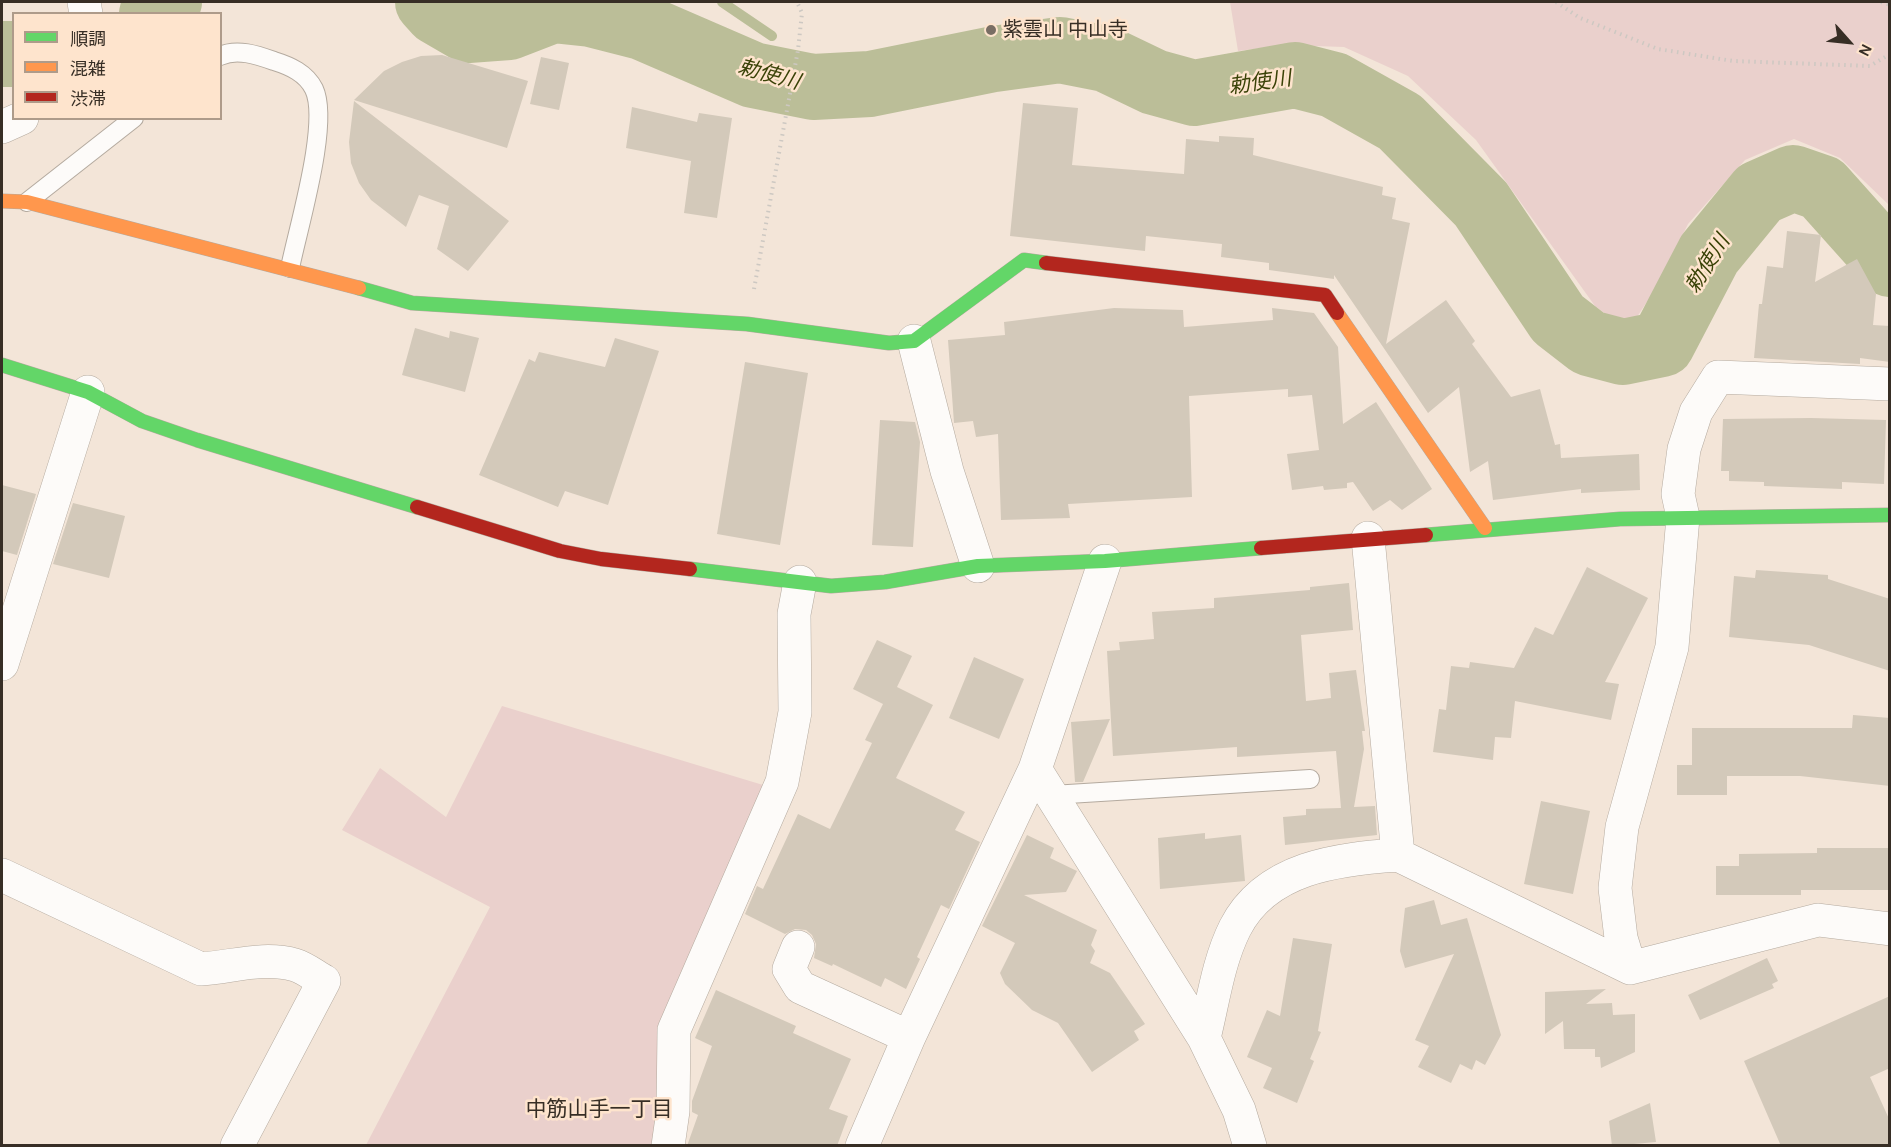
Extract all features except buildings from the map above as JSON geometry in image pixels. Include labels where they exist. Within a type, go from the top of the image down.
[{"type":"street","points":[[2,127],[18,120]]},
{"type":"street","points":[[2,201],[27,202],[290,268],[412,303],[747,324],[889,343],[914,341],[1024,260],[1325,295],[1485,528]]},
{"type":"street","points":[[914,341],[947,471],[978,566]]},
{"type":"street","points":[[2,365],[88,392],[142,421],[197,440],[560,551],[601,560],[800,582],[856,585],[978,566],[1105,561],[1485,528],[1683,517],[1890,515]]},
{"type":"street","points":[[1630,968],[1622,938],[1615,888],[1621,837],[1631,786],[1656,711],[1672,647],[1683,517],[1678,494],[1684,449],[1696,412],[1718,377],[1890,384]]},
{"type":"street","points":[[2,664],[88,392]]},
{"type":"street","points":[[1368,538],[1398,855]]},
{"type":"street","points":[[862,1146],[909,1037],[1044,782],[1105,561]]},
{"type":"street","points":[[668,1146],[673,1111],[674,1030],[782,782],[795,712],[794,614],[800,582]]},
{"type":"street","points":[[1044,782],[1204,1038],[1239,1110],[1251,1146]]},
{"type":"street","points":[[1204,1038],[1220,970],[1235,928],[1249,906],[1272,886],[1293,874],[1352,858],[1398,855],[1630,968],[1818,920],[1890,929]]},
{"type":"street","points":[[2,875],[201,969],[234,967],[262,960],[296,965],[324,981],[237,1146]]},
{"type":"street","points":[[798,947],[789,969],[800,987],[909,1037]]},
{"type":"lane","points":[[222,55],[234,52],[258,55],[285,64],[305,77],[314,89],[319,106],[319,133],[290,268]]},
{"type":"lane","points":[[27,202],[131,120]]},
{"type":"lane","points":[[1044,782],[1310,779]]},
{"type":"path","points":[[747,324],[798,50],[802,13],[797,2]]},
{"type":"path","points":[[1556,2],[1580,18],[1658,49],[1733,61],[1870,66],[1890,54]]},
{"type":"path","points":[[1881,2],[1890,5]]},
{"type":"shaded area","points":[[1230,2],[1889,2],[1889,205],[1840,158],[1794,139],[1745,160],[1688,224],[1656,288],[1635,320],[1619,324],[1595,306],[1476,140],[1408,76],[1344,47],[1286,45],[1238,51]]},
{"type":"shaded area","points":[[502,706],[763,785],[657,1045],[659,1145],[366,1145],[490,907],[342,830],[380,768],[446,817]]},
{"type":"waterway","name":"勅使川","points":[[155,12],[169,2]]},
{"type":"waterway","name":"勅使川","points":[[428,2],[437,12],[468,30],[509,27],[553,10],[591,14],[642,27],[753,75],[813,87],[870,84],[994,59],[1060,50],[1106,59],[1154,82],[1194,93],[1295,75],[1334,85],[1400,122],[1481,204],[1558,319],[1589,343],[1623,352],[1662,344],[1709,254],[1759,193],[1793,178],[1822,188],[1890,264]]},
{"type":"waterway","points":[[722,2],[772,36]]},
{"type":"waterway","name":"勅使川","points":[[2,54],[12,54]]},
{"type":"traffic: fast","points":[[359,288],[412,303],[747,324],[889,343],[914,341],[1024,260],[1046,263]]},
{"type":"traffic: fast","points":[[2,365],[88,392],[142,421],[197,440],[417,507]]},
{"type":"traffic: fast","points":[[1426,535],[1620,519],[1890,515]]},
{"type":"traffic: fast","points":[[690,569],[831,586],[885,582],[978,566],[1105,561],[1261,548]]},
{"type":"traffic: slow","points":[[2,201],[27,202],[359,288]]},
{"type":"traffic: slow","points":[[1337,313],[1485,528]]},
{"type":"traffic: jam","points":[[1046,263],[1325,295],[1337,313]]},
{"type":"traffic: jam","points":[[417,507],[560,551],[601,559],[690,569]]},
{"type":"traffic: jam","points":[[1261,548],[1426,535]]},
{"type":"place","name":"紫雲山 中山寺","points":[[991,30]]},
{"type":"district","name":"中筋山手一丁目","points":[[599,1110]]}]
